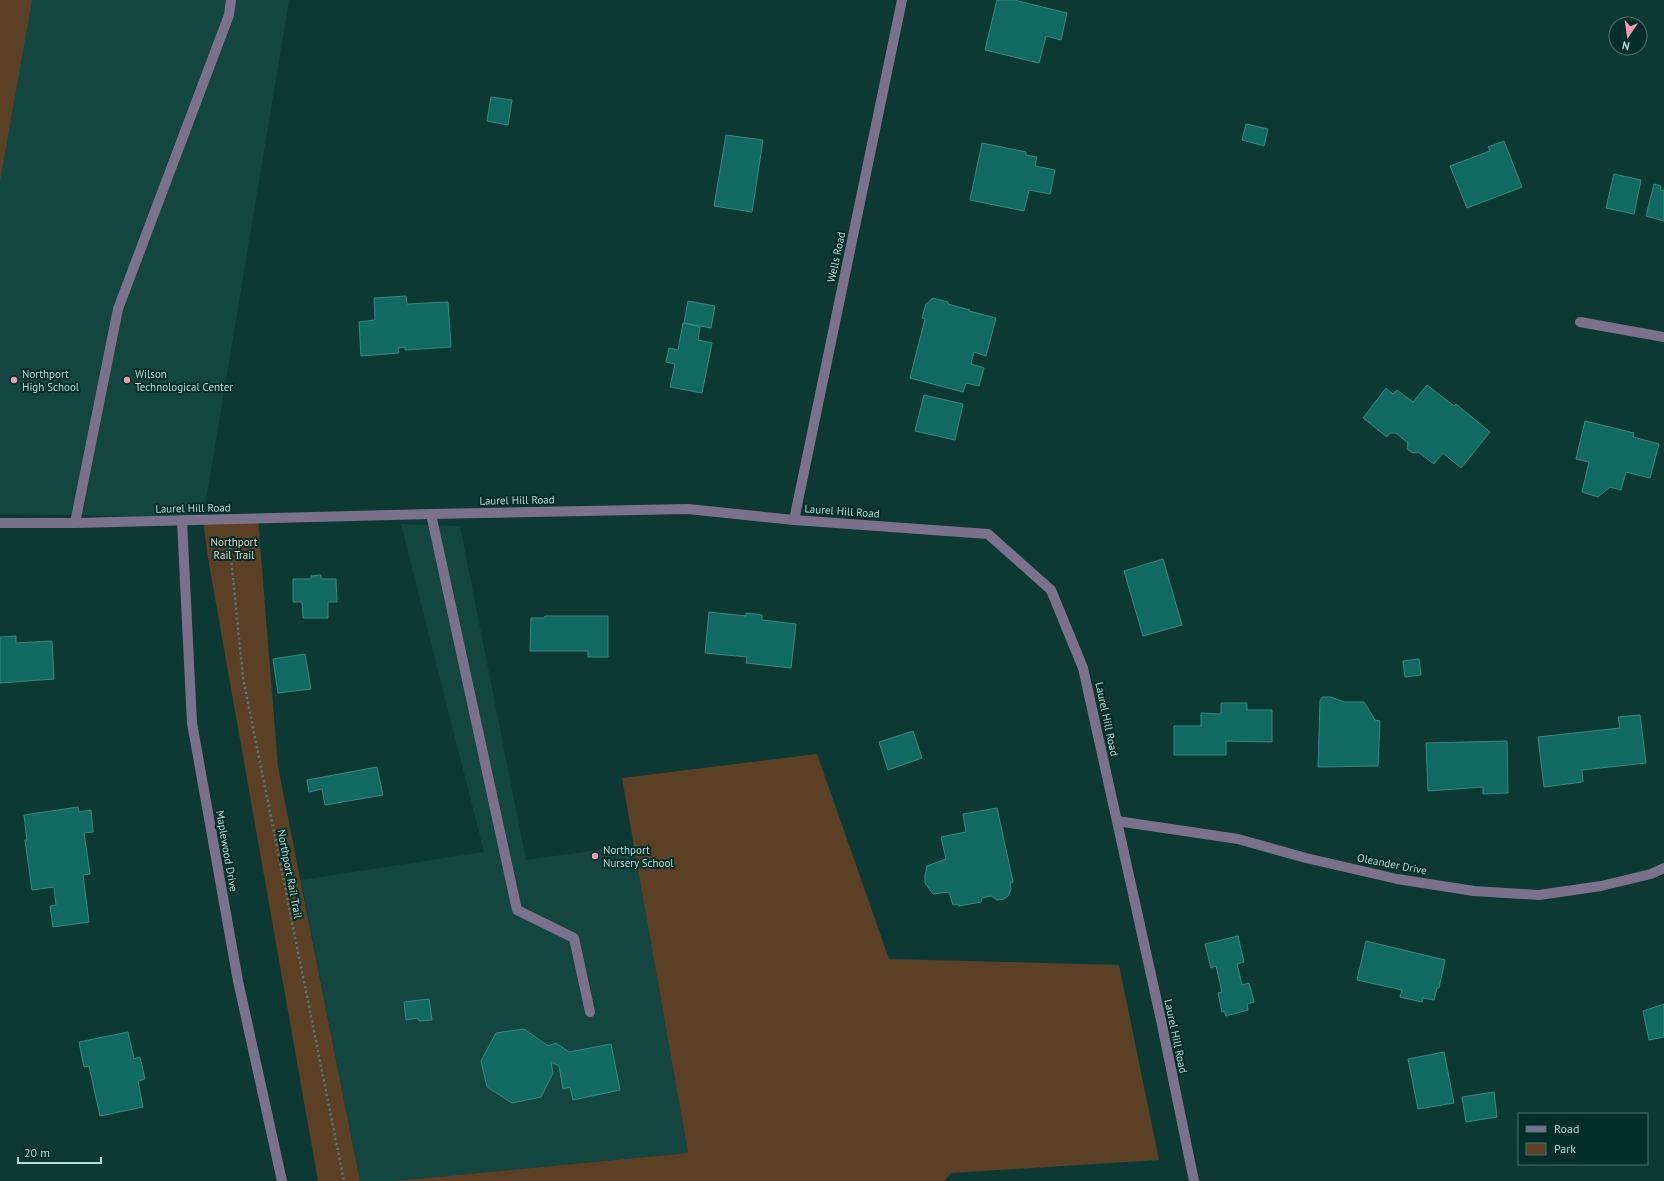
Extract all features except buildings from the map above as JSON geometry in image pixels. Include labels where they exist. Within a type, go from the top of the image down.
[{"type":"street","points":[[75,523],[118,309],[229,15],[231,0]]},
{"type":"street","name":"Wells Road","points":[[794,520],[902,0]]},
{"type":"street","points":[[1580,322],[1664,337]]},
{"type":"street","name":"Laurel Hill Road","points":[[0,523],[182,521],[688,509],[794,520],[988,534],[1051,590],[1083,668],[1194,1181]]},
{"type":"street","points":[[431,514],[517,910],[574,938],[590,1012]]},
{"type":"street","name":"Maplewood Drive","points":[[182,521],[192,723],[238,981],[282,1181]]},
{"type":"street","name":"Oleander Drive","points":[[1117,821],[1238,839],[1306,858],[1397,879],[1474,891],[1539,895],[1601,886],[1651,874],[1664,868]]},
{"type":"path","name":"Northport Rail Trail","points":[[227,520],[242,678],[344,1181]]},
{"type":"shaded area","name":"Wilson Technological Center","points":[[0,0],[289,0],[203,519],[0,514]]},
{"type":"shaded area","name":"Northport Nursery School","points":[[401,524],[460,526],[526,860],[634,845],[688,1153],[395,1181],[360,1181],[301,880],[484,852]]},
{"type":"green space","points":[[0,0],[32,0],[0,181]]},
{"type":"green space","name":"Northport Rail Trail","points":[[203,519],[258,519],[278,767],[360,1181],[318,1181],[208,558]]},
{"type":"green space","points":[[817,754],[889,959],[1119,965],[1159,1160],[951,1173],[945,1181],[395,1181],[688,1153],[622,778]]},
{"type":"place","name":"Northport High School","points":[[14,380]]},
{"type":"place","name":"Wilson Technological Center","points":[[127,380]]},
{"type":"place","name":"Northport Nursery School","points":[[595,856]]}]
